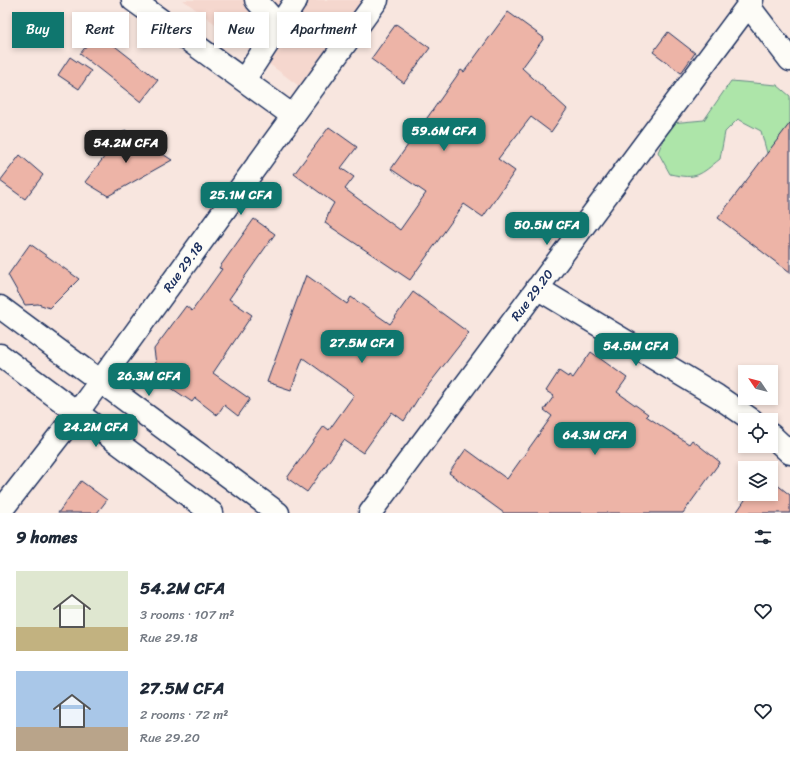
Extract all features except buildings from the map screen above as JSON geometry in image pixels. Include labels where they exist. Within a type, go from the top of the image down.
[{"type":"street","points":[[133,0],[293,116]]},
{"type":"street","points":[[256,0],[277,24]]},
{"type":"street","points":[[288,12],[296,0]]},
{"type":"street","name":"Rue 29.18","points":[[0,512],[100,382],[377,0]]},
{"type":"street","points":[[750,3],[790,60]]},
{"type":"street","name":"Rue 29.20","points":[[370,513],[750,3]]},
{"type":"street","points":[[244,80],[277,29]]},
{"type":"street","points":[[537,288],[717,396],[742,413]]},
{"type":"street","points":[[0,307],[278,513]]},
{"type":"street","points":[[0,355],[212,513]]},
{"type":"street","points":[[778,442],[790,453]]},
{"type":"shaded area","points":[[183,0],[362,0],[353,12],[277,12],[277,48],[327,48],[299,86],[248,48],[269,48],[269,12],[214,12],[214,23],[206,17],[206,12],[199,12]]},
{"type":"green space","points":[[731,81],[777,85],[790,96],[790,142],[767,153],[761,131],[738,119],[725,132],[720,159],[708,169],[698,175],[692,176],[670,174],[658,152],[671,123],[704,120]]}]
